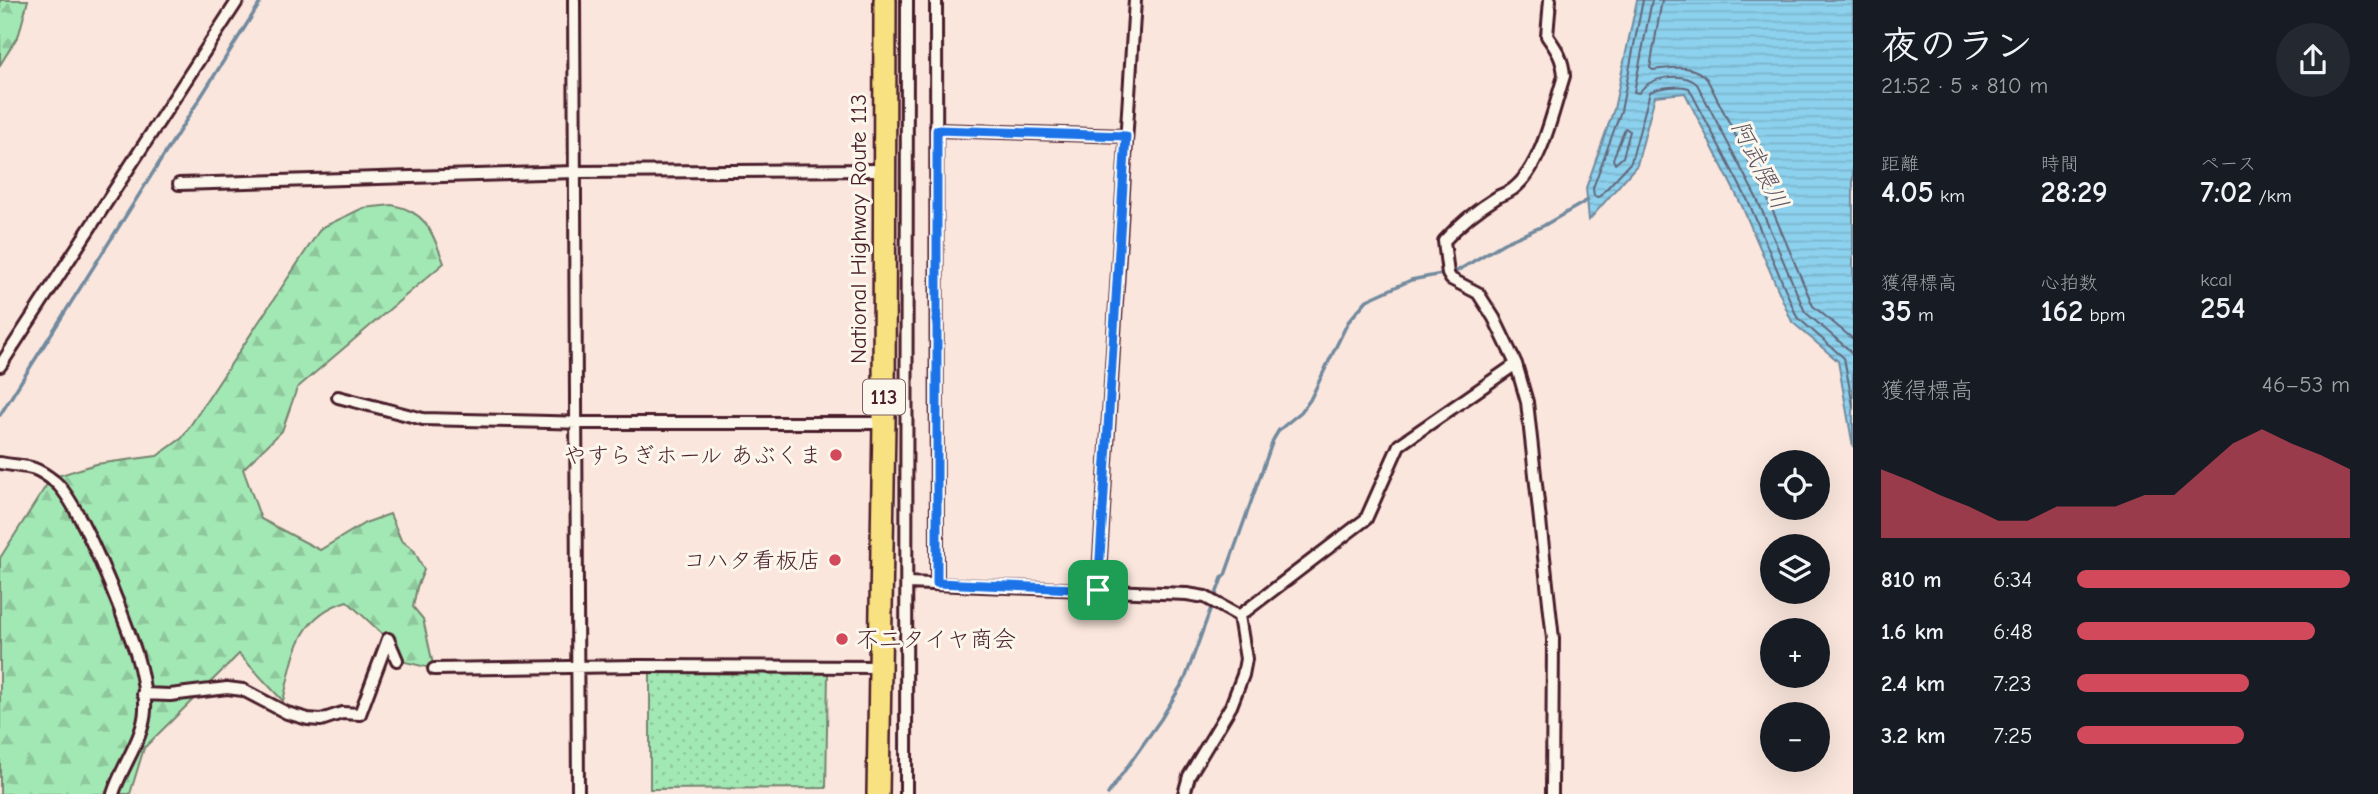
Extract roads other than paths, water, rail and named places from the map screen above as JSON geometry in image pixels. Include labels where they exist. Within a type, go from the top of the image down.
[{"type":"highway","name":"National Highway Route 113","points":[[878,794],[884,423],[885,0]]},
{"type":"street","points":[[0,366],[237,0]]},
{"type":"street","points":[[574,0],[578,794]]},
{"type":"street","points":[[906,794],[907,0]]},
{"type":"street","points":[[936,0],[937,583]]},
{"type":"street","points":[[1098,590],[1135,0]]},
{"type":"street","points":[[1550,0],[1547,36],[1559,51],[1564,76],[1537,156],[1526,176],[1512,190],[1461,222],[1444,241],[1448,274],[1451,279],[1478,293],[1494,318],[1516,364],[1527,402],[1553,639],[1552,794]]},
{"type":"street","points":[[937,130],[1126,136]]},
{"type":"street","points":[[179,184],[575,172],[885,170]]},
{"type":"street","points":[[1239,616],[1366,519],[1399,445],[1516,364]]},
{"type":"street","points":[[338,397],[423,419],[884,423]]},
{"type":"street","points":[[0,463],[34,468],[55,481],[72,503],[136,654],[145,711],[141,732],[118,777],[113,794]]},
{"type":"street","points":[[907,583],[1187,594],[1205,597],[1239,616]]},
{"type":"street","points":[[1184,794],[1189,776],[1231,706],[1243,675],[1247,659],[1239,616]]},
{"type":"street","points":[[143,694],[170,695],[227,688],[243,690],[287,713],[321,720],[342,713],[360,713],[388,639],[397,660]]},
{"type":"street","points":[[434,669],[881,667]]},
{"type":"water","name":"阿武隈川","points":[[1637,0],[1853,0],[1853,447],[1838,361],[1792,322],[1742,206],[1685,93],[1655,96],[1637,165],[1589,220],[1586,188],[1614,109]]},
{"type":"waterway","points":[[0,415],[262,0]]},
{"type":"waterway","points":[[1108,794],[1161,719],[1185,679],[1273,440],[1279,430],[1301,412],[1310,400],[1348,322],[1367,300],[1411,280],[1457,271],[1504,243],[1543,226],[1588,200]]},
{"type":"place","name":"やすらぎホール あぶくま","points":[[836,455]]},
{"type":"place","name":"コハタ看板店","points":[[835,560]]},
{"type":"place","name":"不二タイヤ商会","points":[[842,639]]}]
